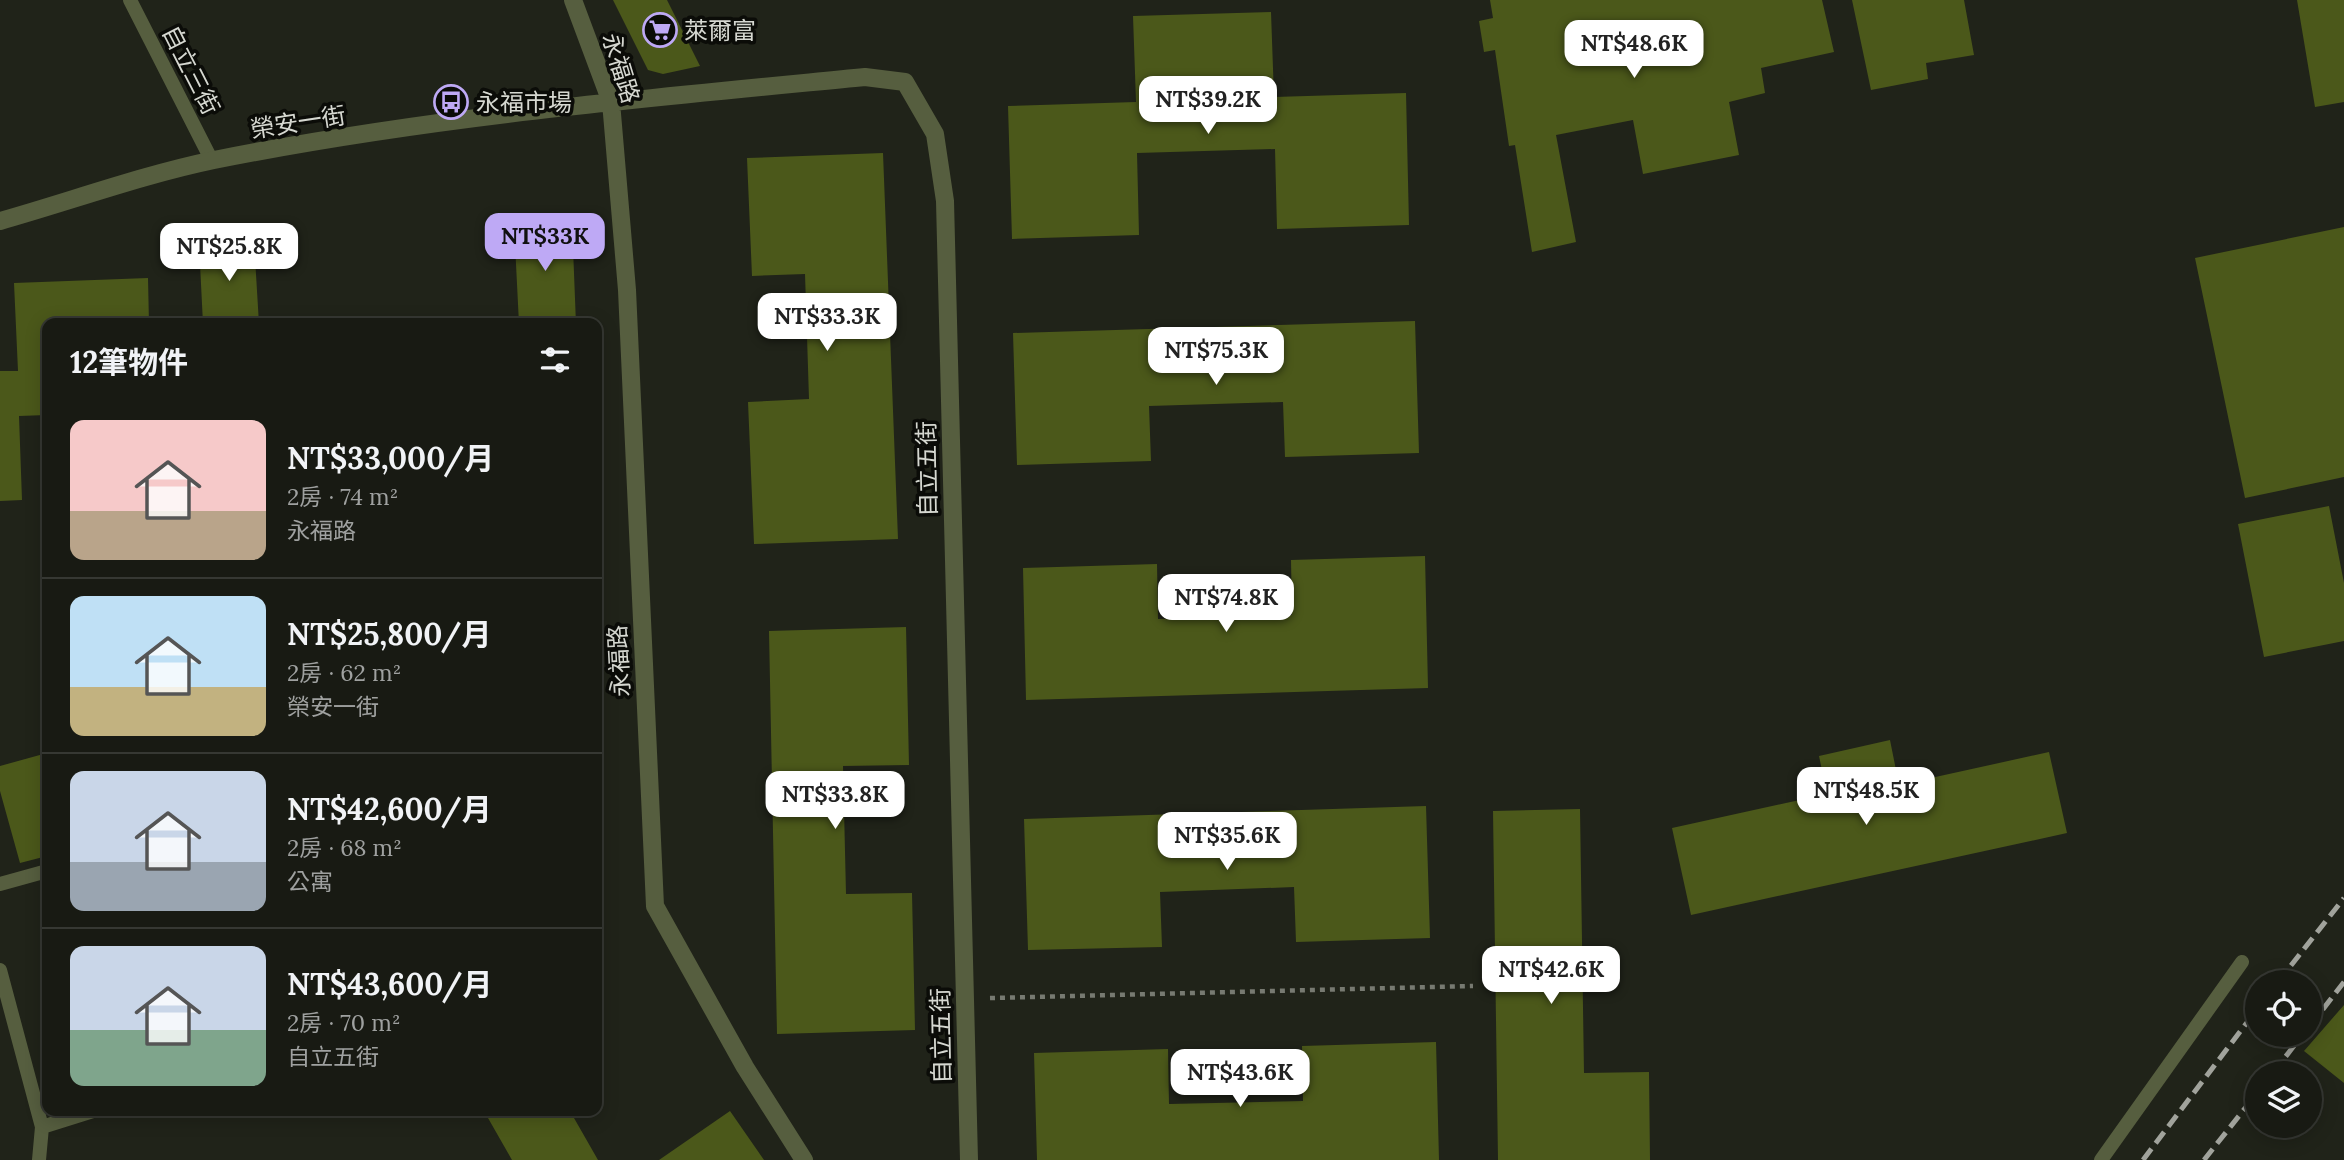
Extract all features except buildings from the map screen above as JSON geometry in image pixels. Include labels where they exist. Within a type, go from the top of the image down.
[{"type":"street","name":"永福路","points":[[573,0],[611,102],[627,290],[655,906],[745,1067],[804,1160]]},
{"type":"street","name":"自立五街","points":[[611,102],[864,77],[905,82],[935,134],[946,201],[969,1160]]},
{"type":"street","name":"榮安一街","points":[[0,221],[212,161],[389,132],[611,102]]},
{"type":"lane","name":"自立三街","points":[[130,0],[212,161]]},
{"type":"lane","points":[[0,884],[42,872]]},
{"type":"lane","points":[[2101,1160],[2242,962]]},
{"type":"lane","points":[[0,970],[41,1127],[39,1160]]},
{"type":"lane","points":[[41,1127],[77,1116]]},
{"type":"path","points":[[965,998],[1473,986]]},
{"type":"railway","points":[[2287,970],[2344,898]]},
{"type":"railway","points":[[2322,1010],[2344,982]]},
{"type":"railway","points":[[2143,1160],[2245,1025]]},
{"type":"railway","points":[[2282,1061],[2293,1047]]},
{"type":"railway","points":[[2204,1160],[2245,1108]]},
{"type":"place","name":"萊爾富","points":[[660,30]]},
{"type":"place","name":"永福市場","points":[[451,102]]}]
